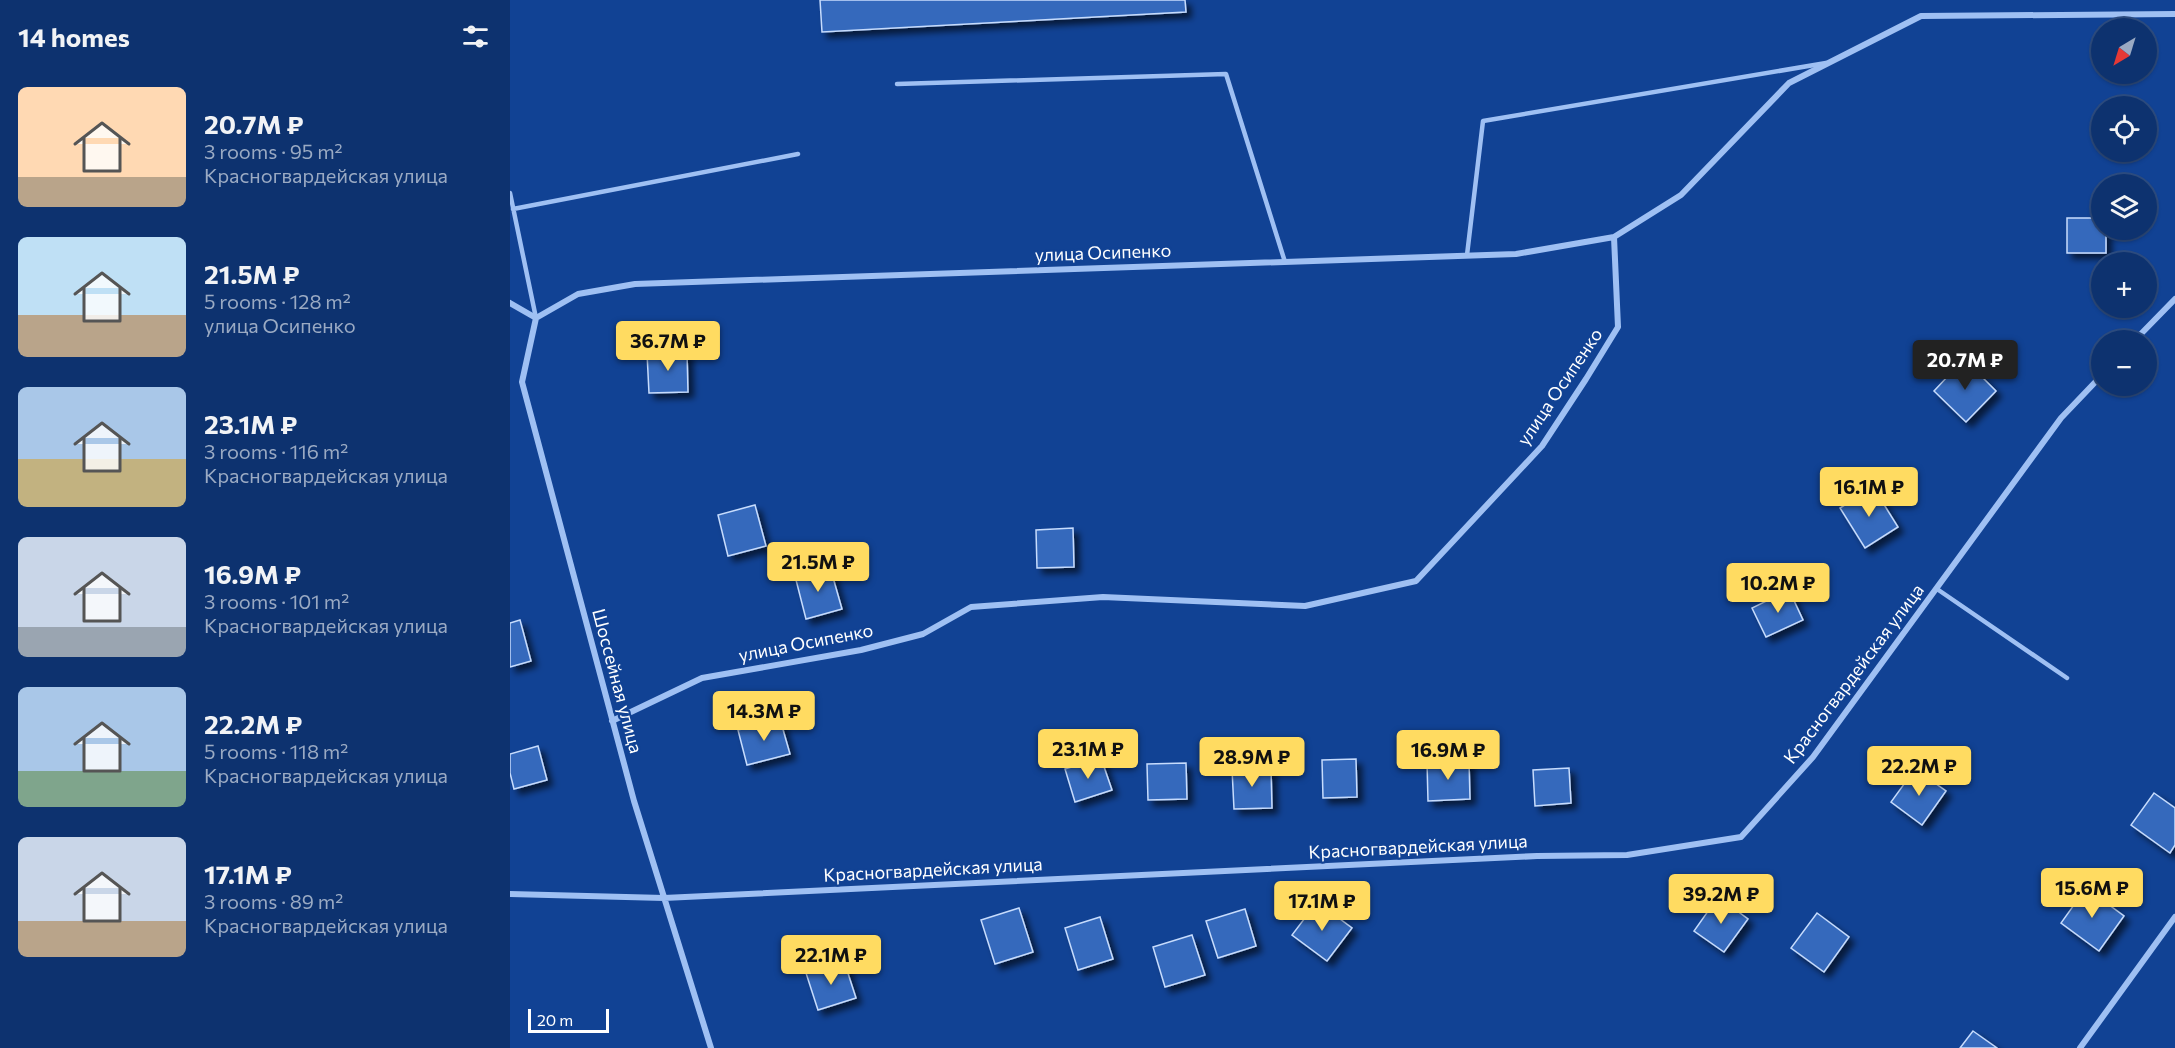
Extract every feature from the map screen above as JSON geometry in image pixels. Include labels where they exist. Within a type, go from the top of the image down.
[{"type":"street","points":[[1614,237],[1681,195],[1789,83],[1921,16],[2175,14]]},
{"type":"street","name":"улица Осипенко","points":[[536,318],[578,294],[635,284],[1516,254],[1614,237],[1618,327],[1542,446],[1416,581],[1305,606],[1103,597],[971,607],[923,634],[861,650],[702,678],[612,721]]},
{"type":"street","points":[[2145,330],[2175,299]]},
{"type":"street","points":[[510,303],[536,318]]},
{"type":"street","name":"Шоссейная улица","points":[[536,318],[522,382],[634,801],[711,1048]]},
{"type":"street","name":"Красногвардейская улица","points":[[510,894],[664,898],[1537,856],[1627,855],[1741,837],[1813,757],[2061,418],[2091,387]]},
{"type":"street","points":[[2080,1048],[2175,917]]},
{"type":"lane","points":[[1467,255],[1483,121],[1831,62]]},
{"type":"lane","points":[[897,84],[1226,74],[1285,262]]},
{"type":"lane","points":[[513,209],[798,154]]},
{"type":"lane","points":[[510,193],[536,318]]},
{"type":"lane","points":[[1937,589],[2067,678]]},
{"type":"building","points":[[820,0],[1185,0],[1186,12],[822,32]]},
{"type":"building","points":[[2067,218],[2091,218],[2091,240],[2106,240],[2106,252],[2067,253]]},
{"type":"building","points":[[687,352],[688,392],[649,393],[647,353]]},
{"type":"building","points":[[1964,359],[1996,391],[1966,422],[1934,391]]},
{"type":"building","points":[[1873,487],[1898,527],[1865,548],[1840,508]]},
{"type":"building","points":[[755,505],[766,546],[728,556],[718,515]]},
{"type":"building","points":[[1073,528],[1074,567],[1037,568],[1036,530]]},
{"type":"building","points":[[830,567],[842,609],[806,619],[795,576]]},
{"type":"building","points":[[1789,590],[1803,620],[1766,637],[1752,608]]},
{"type":"building","points":[[520,620],[531,661],[510,667],[510,623]]},
{"type":"building","points":[[780,719],[790,754],[747,765],[738,730]]},
{"type":"building","points":[[538,746],[547,780],[514,789],[510,773],[510,754]]},
{"type":"building","points":[[1101,758],[1112,790],[1075,802],[1065,769]]},
{"type":"building","points":[[1356,759],[1357,797],[1323,798],[1322,760]]},
{"type":"building","points":[[1469,761],[1470,799],[1428,801],[1427,762]]},
{"type":"building","points":[[1186,763],[1187,799],[1148,800],[1147,764]]},
{"type":"building","points":[[1271,768],[1272,808],[1234,809],[1232,769]]},
{"type":"building","points":[[1569,768],[1571,803],[1535,806],[1533,770]]},
{"type":"building","points":[[1915,769],[1946,791],[1922,825],[1891,802]]},
{"type":"building","points":[[2154,793],[2175,808],[2175,845],[2170,853],[2131,825]]},
{"type":"building","points":[[2086,888],[2124,916],[2099,951],[2061,923]]},
{"type":"building","points":[[1718,897],[1748,919],[1724,952],[1694,931]]},
{"type":"building","points":[[1317,902],[1352,928],[1327,961],[1292,935]]},
{"type":"building","points":[[1019,908],[1033,952],[995,964],[981,920]]},
{"type":"building","points":[[1245,909],[1256,946],[1218,958],[1206,921]]},
{"type":"building","points":[[1817,913],[1849,937],[1824,972],[1791,948]]},
{"type":"building","points":[[1100,917],[1113,959],[1078,970],[1065,928]]},
{"type":"building","points":[[1192,935],[1205,975],[1165,987],[1153,947]]},
{"type":"building","points":[[844,961],[856,998],[818,1010],[806,973]]},
{"type":"building","points":[[1973,1031],[1997,1048],[1960,1048]]}]
